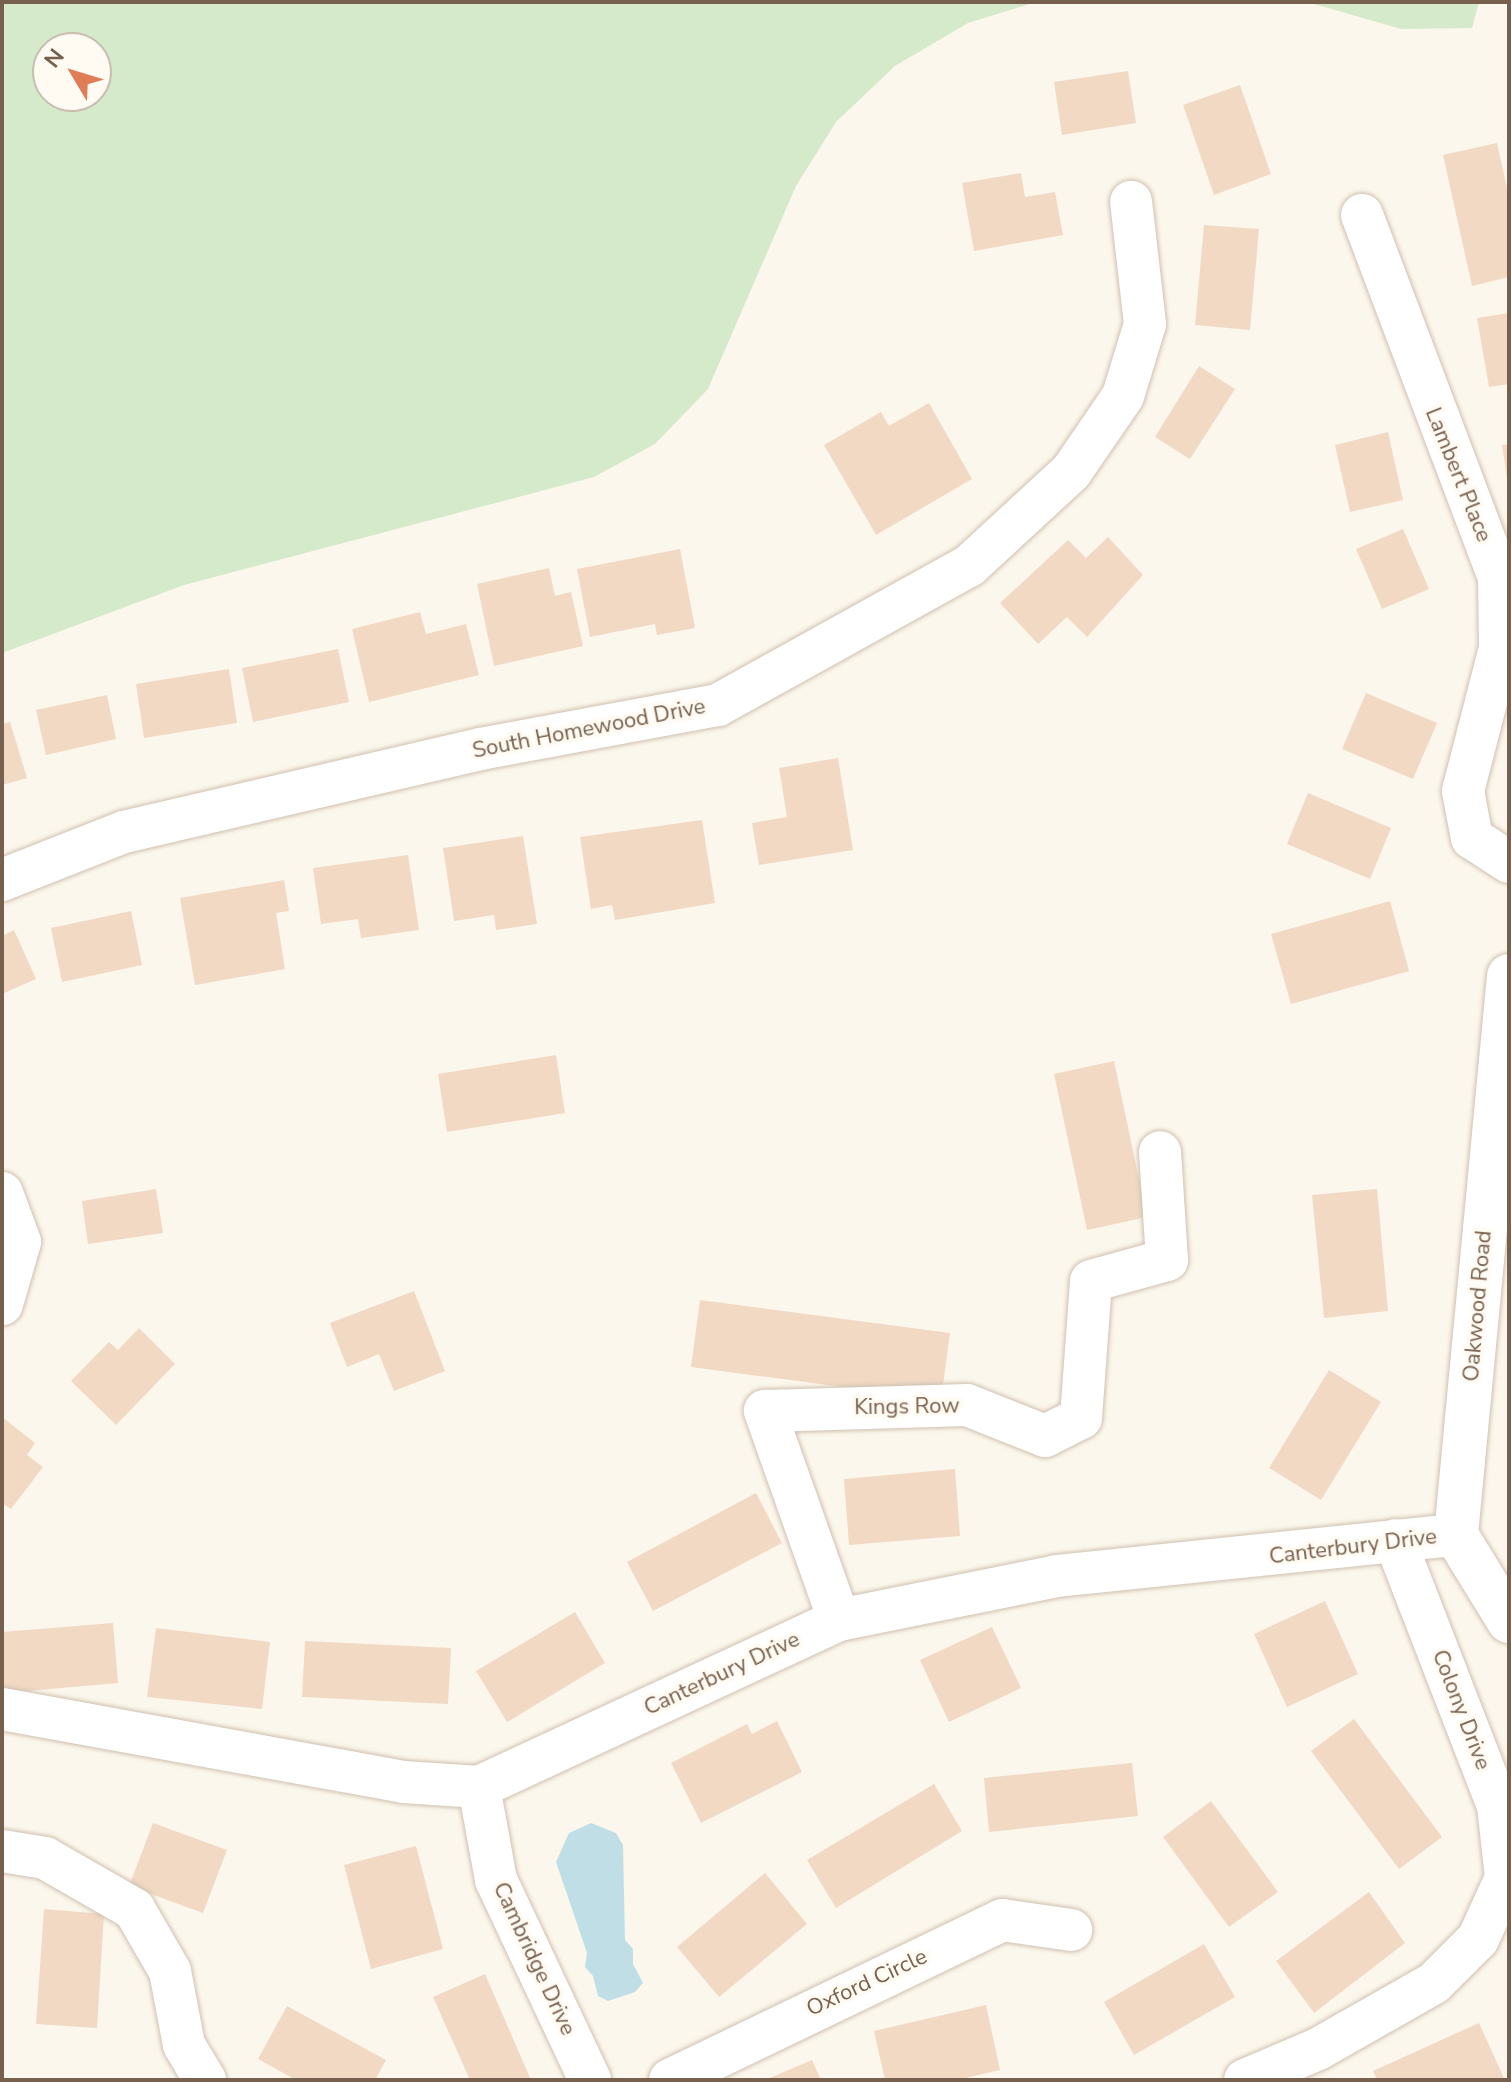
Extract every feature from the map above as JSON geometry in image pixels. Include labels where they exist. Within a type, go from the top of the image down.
[{"type":"street","name":"South Homewood Drive","points":[[2,880],[124,832],[480,749],[718,705],[969,566],[1071,472],[1123,396],[1145,324],[1131,202]]},
{"type":"street","name":"Lambert Place","points":[[1362,215],[1499,578],[1500,648],[1463,791],[1472,838],[1509,862]]},
{"type":"street","name":"Oakwood Road","points":[[1456,1535],[1509,976]]},
{"type":"street","name":"Kings Row","points":[[839,1620],[765,1411],[967,1405],[1045,1436],[1081,1418],[1091,1281],[1167,1260],[1160,1152]]},
{"type":"street","points":[[2,1193],[20,1242],[2,1304]]},
{"type":"street","name":"Canterbury Drive","points":[[2,1709],[403,1782],[479,1787],[839,1620],[1057,1576],[1456,1535]]},
{"type":"street","points":[[1456,1535],[1509,1621]]},
{"type":"street","name":"Colony Drive","points":[[1245,2080],[1318,2049],[1434,1983],[1478,1939],[1506,1878],[1498,1806],[1395,1540]]},
{"type":"street","name":"Cambridge Drive","points":[[479,1787],[496,1880],[590,2080]]},
{"type":"street","points":[[2,1851],[45,1858],[134,1909],[170,1971],[184,2045],[205,2080]]},
{"type":"street","name":"Oxford Circle","points":[[670,2080],[1002,1920],[1071,1930]]},
{"type":"green space","points":[[2,2],[1036,2],[968,23],[895,66],[836,122],[796,186],[708,389],[655,444],[594,477],[184,585],[2,653]]},
{"type":"green space","points":[[1307,2],[1479,2],[1472,28],[1401,29]]},
{"type":"water","points":[[591,1823],[616,1833],[623,1845],[625,1940],[633,1949],[633,1964],[643,1983],[635,1992],[608,2001],[598,1996],[593,1976],[585,1967],[587,1953],[556,1862],[569,1833]]},
{"type":"building","points":[[1128,71],[1136,123],[1062,135],[1054,82]]},
{"type":"building","points":[[1240,85],[1271,174],[1214,195],[1183,105]]},
{"type":"building","points":[[1497,143],[1509,197],[1509,277],[1472,286],[1443,155]]},
{"type":"building","points":[[1021,173],[1025,197],[1055,192],[1063,235],[974,251],[962,183]]},
{"type":"building","points":[[1204,225],[1259,229],[1250,330],[1195,325]]},
{"type":"building","points":[[1509,313],[1509,384],[1489,387],[1477,318]]},
{"type":"building","points":[[1199,366],[1235,389],[1190,459],[1155,437]]},
{"type":"building","points":[[929,403],[972,479],[876,535],[824,445],[881,412],[889,426]]},
{"type":"building","points":[[1388,432],[1403,500],[1350,512],[1335,445]]},
{"type":"building","points":[[1509,444],[1509,478],[1507,478],[1502,445]]},
{"type":"building","points":[[1403,529],[1429,589],[1382,609],[1356,549]]},
{"type":"building","points":[[1108,537],[1143,575],[1087,637],[1067,617],[1038,644],[1000,603],[1068,540],[1086,558]]},
{"type":"building","points":[[680,549],[695,628],[657,635],[655,624],[590,637],[577,569]]},
{"type":"building","points":[[549,568],[555,596],[571,592],[583,646],[494,666],[477,584]]},
{"type":"building","points":[[420,612],[426,634],[466,624],[479,675],[369,702],[352,629]]},
{"type":"building","points":[[338,649],[349,702],[253,722],[242,668]]},
{"type":"building","points":[[229,669],[237,723],[144,738],[136,684]]},
{"type":"building","points":[[1366,693],[1437,723],[1413,779],[1342,749]]},
{"type":"building","points":[[107,695],[116,739],[46,755],[36,710]]},
{"type":"building","points":[[10,722],[27,778],[2,785],[2,724]]},
{"type":"building","points":[[838,758],[853,850],[759,865],[752,823],[787,817],[779,768]]},
{"type":"building","points":[[1308,793],[1391,828],[1370,879],[1287,844]]},
{"type":"building","points":[[702,820],[715,903],[615,920],[612,905],[591,909],[580,837]]},
{"type":"building","points":[[523,836],[537,924],[496,930],[494,915],[454,921],[443,848]]},
{"type":"building","points":[[408,855],[419,930],[361,938],[358,919],[321,924],[313,868]]},
{"type":"building","points":[[284,880],[289,911],[276,913],[285,969],[195,985],[180,898]]},
{"type":"building","points":[[1390,901],[1409,971],[1291,1004],[1271,934]]},
{"type":"building","points":[[131,911],[142,965],[62,982],[51,928]]},
{"type":"building","points":[[14,930],[36,979],[2,994],[2,936]]},
{"type":"building","points":[[556,1055],[565,1113],[447,1132],[438,1074]]},
{"type":"building","points":[[1114,1061],[1147,1217],[1087,1230],[1054,1074]]},
{"type":"building","points":[[156,1189],[163,1233],[88,1244],[82,1201]]},
{"type":"building","points":[[1377,1189],[1388,1311],[1324,1318],[1312,1195]]},
{"type":"building","points":[[414,1291],[445,1371],[394,1391],[379,1354],[347,1367],[330,1323]]},
{"type":"building","points":[[700,1300],[950,1333],[941,1400],[691,1367]]},
{"type":"building","points":[[139,1328],[175,1364],[116,1425],[71,1381],[109,1342],[118,1350]]},
{"type":"building","points":[[1329,1370],[1381,1402],[1321,1500],[1269,1468]]},
{"type":"building","points":[[2,1417],[35,1443],[27,1455],[43,1467],[11,1509],[2,1503]]},
{"type":"building","points":[[955,1469],[960,1536],[849,1545],[844,1479]]},
{"type":"building","points":[[756,1493],[782,1543],[653,1611],[627,1562]]},
{"type":"building","points":[[1325,1601],[1358,1674],[1287,1707],[1254,1634]]},
{"type":"building","points":[[575,1612],[605,1663],[507,1722],[476,1671]]},
{"type":"building","points":[[113,1623],[118,1683],[4,1693],[2,1632]]},
{"type":"building","points":[[992,1627],[1021,1688],[949,1722],[920,1660]]},
{"type":"building","points":[[156,1628],[270,1642],[262,1709],[147,1697]]},
{"type":"building","points":[[305,1641],[451,1648],[448,1704],[302,1697]]},
{"type":"building","points":[[1354,1719],[1442,1837],[1399,1869],[1311,1751]]},
{"type":"building","points":[[777,1721],[802,1772],[701,1823],[671,1763],[747,1724],[752,1734]]},
{"type":"building","points":[[1132,1763],[1138,1816],[989,1832],[984,1778]]},
{"type":"building","points":[[934,1784],[962,1831],[836,1908],[807,1860]]},
{"type":"building","points":[[1211,1801],[1278,1892],[1229,1927],[1163,1837]]},
{"type":"building","points":[[153,1823],[227,1850],[203,1913],[129,1886]]},
{"type":"building","points":[[416,1846],[443,1949],[371,1969],[344,1865]]},
{"type":"building","points":[[765,1873],[807,1924],[719,1997],[677,1947]]},
{"type":"building","points":[[1369,1892],[1405,1943],[1314,2013],[1276,1961]]},
{"type":"building","points":[[44,1909],[104,1914],[97,2028],[36,2024]]},
{"type":"building","points":[[1204,1944],[1235,1997],[1134,2055],[1104,2002]]},
{"type":"building","points":[[485,1974],[531,2080],[470,2080],[433,1997]]},
{"type":"building","points":[[986,2005],[1000,2070],[957,2080],[885,2080],[874,2031]]},
{"type":"building","points":[[287,2006],[386,2060],[375,2080],[296,2080],[258,2059]]},
{"type":"building","points":[[1479,2023],[1504,2078],[1377,2080],[1373,2071]]},
{"type":"building","points":[[812,2060],[821,2080],[765,2080]]}]
